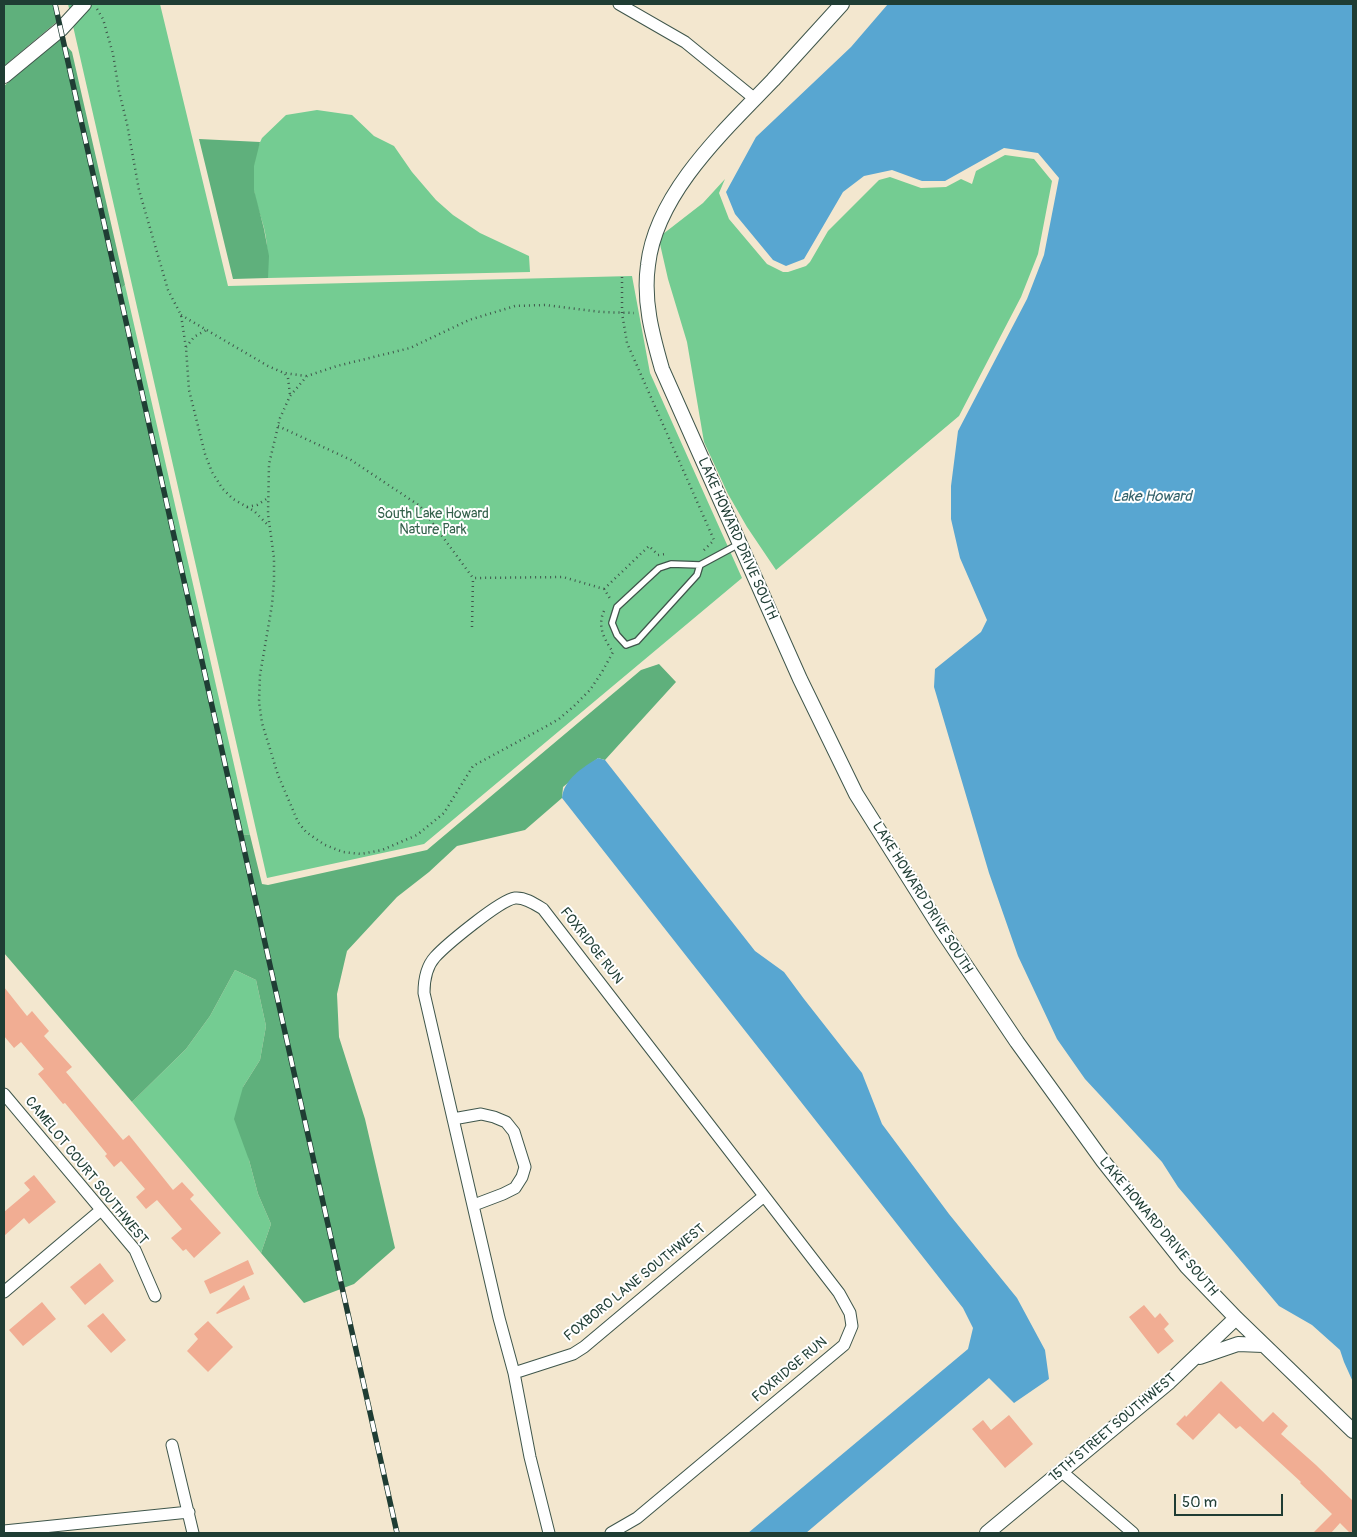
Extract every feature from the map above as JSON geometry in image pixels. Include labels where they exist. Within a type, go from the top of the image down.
[{"type":"street","points":[[4,76],[61,28],[84,4]]},
{"type":"street","points":[[619,4],[685,42],[755,99]]},
{"type":"street","name":"LAKE HOWARD DRIVE SOUTH","points":[[842,4],[696,164],[662,214],[654,238],[647,274],[646,294],[652,334],[662,369],[796,671],[856,794],[904,872],[972,976],[1102,1161],[1187,1266],[1263,1345],[1353,1431]]},
{"type":"street","name":"FOXRIDGE RUN","points":[[549,1533],[530,1457],[514,1374],[499,1318],[424,993],[424,983],[428,968],[439,954],[494,908],[506,900],[516,898],[533,902],[543,909],[839,1293],[850,1313],[852,1326],[844,1344],[637,1518],[610,1533]]},
{"type":"street","name":"CAMELOT COURT SOUTHWEST","points":[[4,1094],[135,1250],[155,1296]]},
{"type":"street","points":[[453,1119],[481,1114],[506,1122],[514,1132],[525,1167],[522,1177],[515,1188],[474,1205]]},
{"type":"street","name":"FOXBORO LANE SOUTHWEST","points":[[514,1374],[573,1354],[584,1347],[764,1196]]},
{"type":"street","points":[[4,1292],[101,1210]]},
{"type":"street","name":"15TH STREET SOUTHWEST","points":[[987,1533],[1195,1359],[1236,1318]]},
{"type":"street","points":[[1195,1359],[1238,1344],[1263,1345]]},
{"type":"street","points":[[172,1445],[194,1533]]},
{"type":"street","points":[[1061,1470],[1133,1533]]},
{"type":"street","points":[[4,1531],[188,1512]]},
{"type":"lane","points":[[700,564],[697,575],[637,642],[626,645],[617,635],[612,622],[617,607],[659,568],[671,564],[700,564],[739,544]]},
{"type":"path","points":[[94,4],[103,20],[113,54],[139,190],[160,267],[168,290],[181,315],[189,390],[205,454],[212,472],[222,488],[233,499],[254,511],[270,527]]},
{"type":"path","points":[[622,276],[622,313],[627,343],[714,540]]},
{"type":"path","points":[[181,315],[268,366],[295,376],[307,376],[410,348],[469,320],[515,306],[546,305],[600,312],[648,314]]},
{"type":"path","points":[[186,348],[194,337],[206,330]]},
{"type":"path","points":[[284,373],[288,378],[290,396]]},
{"type":"path","points":[[307,376],[290,396],[278,426],[269,464],[268,514],[274,558],[274,581],[272,605],[260,675],[259,702],[262,723],[278,775],[298,822],[306,832],[324,845],[343,852],[361,854],[382,850],[417,835],[444,813],[473,766],[559,719],[590,690],[602,672],[613,652],[601,630],[601,618],[612,600],[604,589],[564,577],[473,578]]},
{"type":"path","points":[[278,426],[351,460],[420,506],[473,578],[472,627]]},
{"type":"path","points":[[246,507],[257,505],[268,498]]},
{"type":"green space","points":[[4,4],[55,4],[59,20],[4,66]]},
{"type":"green space","name":"South Lake Howard Nature Park","points":[[68,4],[160,4],[228,286],[632,276],[650,373],[742,578],[424,844],[267,878]]},
{"type":"green space","points":[[63,36],[66,45],[72,52],[125,285],[117,292],[130,340],[238,830],[239,834],[250,835],[262,884],[268,885],[427,850],[641,670],[659,664],[676,682],[605,760],[598,758],[563,787],[562,798],[525,830],[457,846],[429,872],[397,897],[347,951],[337,994],[339,1037],[365,1119],[395,1248],[354,1284],[304,1303],[261,1253],[271,1224],[258,1194],[249,1160],[234,1119],[243,1087],[260,1060],[266,1026],[256,980],[235,970],[210,1016],[186,1049],[132,1102],[4,953],[4,86]]},
{"type":"green space","points":[[317,110],[352,115],[374,136],[394,146],[412,172],[436,200],[453,215],[480,233],[529,256],[530,272],[268,278],[268,253],[265,234],[253,185],[257,150],[262,138],[286,115]]},
{"type":"green space","points":[[199,139],[260,142],[254,166],[254,190],[269,256],[268,278],[233,279]]},
{"type":"green space","points":[[1005,155],[1034,159],[1052,181],[1038,254],[1021,297],[959,416],[776,570],[747,527],[728,494],[704,442],[687,342],[668,279],[660,244],[663,234],[703,203],[725,179],[719,193],[729,219],[767,264],[783,272],[788,272],[806,266],[810,262],[828,231],[879,180],[890,177],[921,188],[946,187],[961,179],[972,184],[976,171]]},
{"type":"green space","points":[[125,285],[250,835],[239,834],[130,340],[117,291]]},
{"type":"green space","points":[[235,970],[256,980],[266,1026],[260,1060],[243,1087],[249,1160],[258,1194],[271,1224],[261,1253],[132,1102],[186,1049],[210,1016]]},
{"type":"water","name":"Lake Howard","points":[[888,4],[1353,4],[1353,1382],[1340,1350],[1312,1325],[1279,1306],[1178,1187],[1162,1162],[1085,1079],[1057,1039],[1018,956],[989,873],[934,687],[935,669],[981,632],[987,620],[960,558],[951,519],[951,486],[958,431],[1027,299],[1044,255],[1059,178],[1038,153],[1004,148],[945,181],[922,181],[892,170],[864,176],[843,192],[804,259],[786,266],[773,260],[735,214],[726,192],[756,137],[851,47]]},
{"type":"water","points":[[598,758],[605,760],[755,951],[784,972],[862,1073],[882,1124],[949,1214],[1017,1298],[1045,1350],[1049,1379],[1014,1403],[989,1378],[806,1533],[748,1533],[968,1349],[973,1328],[963,1308],[562,798],[563,791],[570,780],[580,770]]},
{"type":"building","points":[[4,987],[27,1016],[32,1011],[49,1031],[44,1036],[72,1067],[66,1072],[123,1140],[129,1135],[173,1190],[182,1182],[194,1195],[190,1199],[221,1233],[194,1258],[186,1249],[183,1251],[171,1238],[182,1229],[157,1200],[146,1209],[136,1197],[145,1189],[121,1161],[114,1167],[105,1156],[107,1154],[65,1103],[63,1104],[38,1074],[44,1069],[21,1042],[14,1048],[4,1036]]},
{"type":"building","points":[[34,1175],[56,1202],[29,1224],[24,1218],[4,1236],[4,1212],[30,1190],[24,1183]]},
{"type":"building","points":[[248,1260],[254,1274],[210,1294],[204,1281]]},
{"type":"building","points":[[100,1263],[114,1281],[85,1305],[70,1287]]},
{"type":"building","points":[[244,1285],[250,1299],[217,1314],[216,1313]]},
{"type":"building","points":[[42,1302],[56,1319],[23,1346],[9,1330]]},
{"type":"building","points":[[1144,1305],[1155,1318],[1160,1313],[1169,1324],[1164,1329],[1174,1341],[1158,1354],[1129,1317]]},
{"type":"building","points":[[103,1313],[126,1340],[111,1353],[87,1326]]},
{"type":"building","points":[[208,1321],[233,1347],[208,1372],[187,1351],[198,1339],[194,1334]]},
{"type":"building","points":[[1221,1381],[1263,1422],[1273,1412],[1288,1426],[1281,1434],[1353,1501],[1353,1533],[1350,1533],[1340,1523],[1331,1533],[1313,1533],[1332,1514],[1301,1482],[1240,1426],[1236,1429],[1219,1413],[1193,1440],[1176,1424],[1185,1415],[1186,1417]]},
{"type":"building","points":[[1009,1415],[1033,1444],[1005,1468],[972,1429],[983,1420],[991,1430]]},
{"type":"railway","points":[[55,4],[397,1533]]}]
